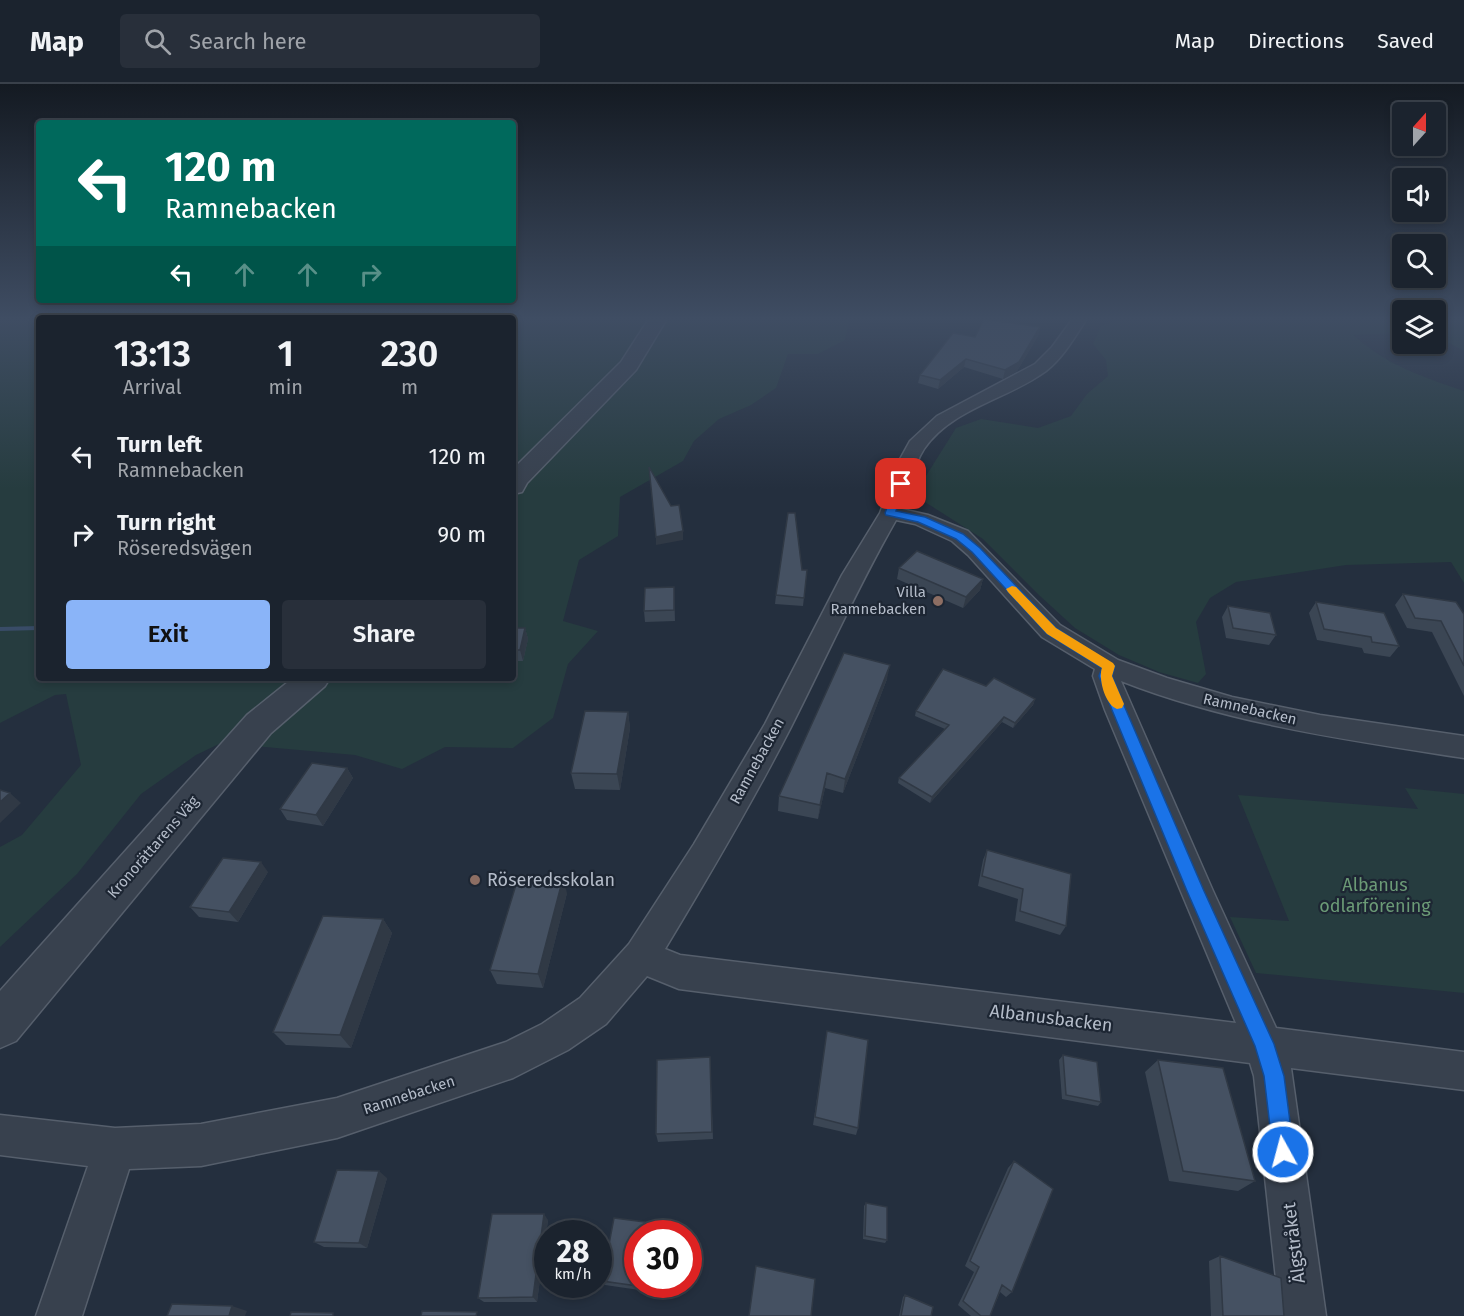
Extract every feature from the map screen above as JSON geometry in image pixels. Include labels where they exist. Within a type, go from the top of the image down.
[{"type":"street","points":[[516,480],[621,374]]},
{"type":"street","points":[[890,513],[906,466],[916,446],[928,432],[962,407],[1008,387],[1027,374]]},
{"type":"street","name":"Ramnebacken","points":[[0,1136],[115,1149],[201,1145],[337,1118],[513,1059],[555,1037],[593,1011],[641,956],[705,854],[766,747],[853,575],[890,513],[921,519],[960,536],[1052,631],[1109,666],[1158,685],[1232,707],[1320,725],[1464,747]]},
{"type":"street","name":"Älgstråket","points":[[1109,666],[1106,676],[1119,710],[1264,1044],[1274,1076],[1303,1316]]},
{"type":"street","name":"Kronorättarens Väg","points":[[0,1024],[252,732],[311,681]]},
{"type":"street","name":"Albanusbacken","points":[[641,956],[680,972],[1464,1071]]},
{"type":"street","points":[[59,1316],[115,1149]]},
{"type":"green space","points":[[0,374],[36,374],[36,681],[516,681],[516,374],[781,374],[776,388],[751,405],[719,419],[694,441],[683,461],[620,497],[618,536],[579,560],[563,621],[598,631],[568,664],[553,718],[513,748],[445,747],[402,769],[355,755],[221,743],[196,755],[141,794],[77,874],[0,947],[0,847],[22,835],[81,765],[66,694],[55,695],[0,723]]},
{"type":"green space","points":[[1108,374],[1418,374],[1464,391],[1464,583],[1451,562],[1346,565],[1236,582],[1210,598],[1196,622],[1206,674],[1198,683],[1159,672],[1119,655],[1075,628],[983,539],[914,495],[956,428],[981,419],[1038,428],[1071,416],[1087,394]]},
{"type":"green space","name":"Albanus odlarförening","points":[[1405,788],[1464,794],[1464,993],[1256,973],[1230,917],[1289,921],[1238,795],[1418,809]]},
{"type":"building","points":[[920,374],[947,374],[940,380]]},
{"type":"building","points":[[649,467],[671,506],[679,505],[683,531],[656,537]]},
{"type":"building","points":[[788,513],[795,513],[802,570],[807,570],[804,598],[776,595]]},
{"type":"building","points":[[917,551],[983,579],[966,597],[899,568]]},
{"type":"building","points":[[674,587],[674,610],[644,611],[645,588]]},
{"type":"building","points":[[1403,594],[1456,602],[1464,614],[1464,666],[1441,621],[1415,618]]},
{"type":"building","points":[[1316,602],[1384,613],[1399,646],[1372,642],[1371,637],[1324,629]]},
{"type":"building","points":[[1228,606],[1270,613],[1276,635],[1233,628]]},
{"type":"building","points":[[516,628],[525,628],[520,650],[516,650]]},
{"type":"building","points":[[844,653],[890,665],[845,779],[827,773],[820,805],[779,796]]},
{"type":"building","points":[[943,669],[986,686],[994,678],[1035,699],[1015,723],[1004,717],[932,797],[899,778],[949,725],[916,711]]},
{"type":"building","points":[[585,711],[628,712],[617,774],[571,773]]},
{"type":"building","points":[[312,763],[347,768],[316,815],[280,809]]},
{"type":"building","points":[[0,790],[10,793],[0,802]]},
{"type":"building","points":[[987,850],[1071,874],[1066,926],[1020,911],[1023,889],[982,876]]},
{"type":"building","points":[[223,858],[261,862],[229,912],[190,907]]},
{"type":"building","points":[[519,875],[563,878],[538,974],[490,970]]},
{"type":"building","points":[[323,916],[383,919],[340,1035],[273,1032]]},
{"type":"building","points":[[827,1031],[868,1040],[858,1128],[815,1117]]},
{"type":"building","points":[[1063,1055],[1097,1062],[1101,1102],[1066,1095]]},
{"type":"building","points":[[710,1057],[712,1132],[656,1134],[657,1060]]},
{"type":"building","points":[[1158,1060],[1223,1068],[1255,1181],[1183,1171]]},
{"type":"building","points":[[1014,1161],[1053,1189],[1012,1292],[1002,1285],[990,1316],[981,1316],[963,1301],[979,1267],[970,1261]]},
{"type":"building","points":[[337,1170],[379,1171],[359,1243],[314,1242]]},
{"type":"building","points":[[866,1203],[887,1207],[887,1240],[865,1236]]},
{"type":"building","points":[[492,1214],[544,1214],[543,1220],[534,1220],[533,1297],[478,1298]]},
{"type":"building","points":[[614,1218],[629,1220],[624,1220],[624,1284],[612,1282]]},
{"type":"building","points":[[1220,1256],[1281,1278],[1284,1316],[1223,1316]]},
{"type":"building","points":[[756,1266],[815,1279],[811,1316],[749,1316]]},
{"type":"building","points":[[905,1295],[933,1307],[931,1316],[901,1316]]},
{"type":"building","points":[[172,1304],[232,1306],[229,1316],[167,1316]]},
{"type":"building","points":[[422,1311],[477,1312],[476,1316],[421,1316]]},
{"type":"building","points":[[291,1312],[333,1313],[333,1316],[290,1316]]},
{"type":"waterway","points":[[0,629],[36,628]]},
{"type":"slow traffic","points":[[1012,589],[1052,631],[1068,643],[1109,666],[1106,676],[1117,704]]},
{"type":"place","name":"Villa Ramnebacken","points":[[938,601]]},
{"type":"place","name":"Röseredsskolan","points":[[475,880]]},
{"type":"route","points":[[901,484],[890,513],[921,519],[960,536],[1052,631],[1068,643],[1109,666],[1106,676],[1119,710],[1264,1044],[1274,1076],[1283,1152]]}]
